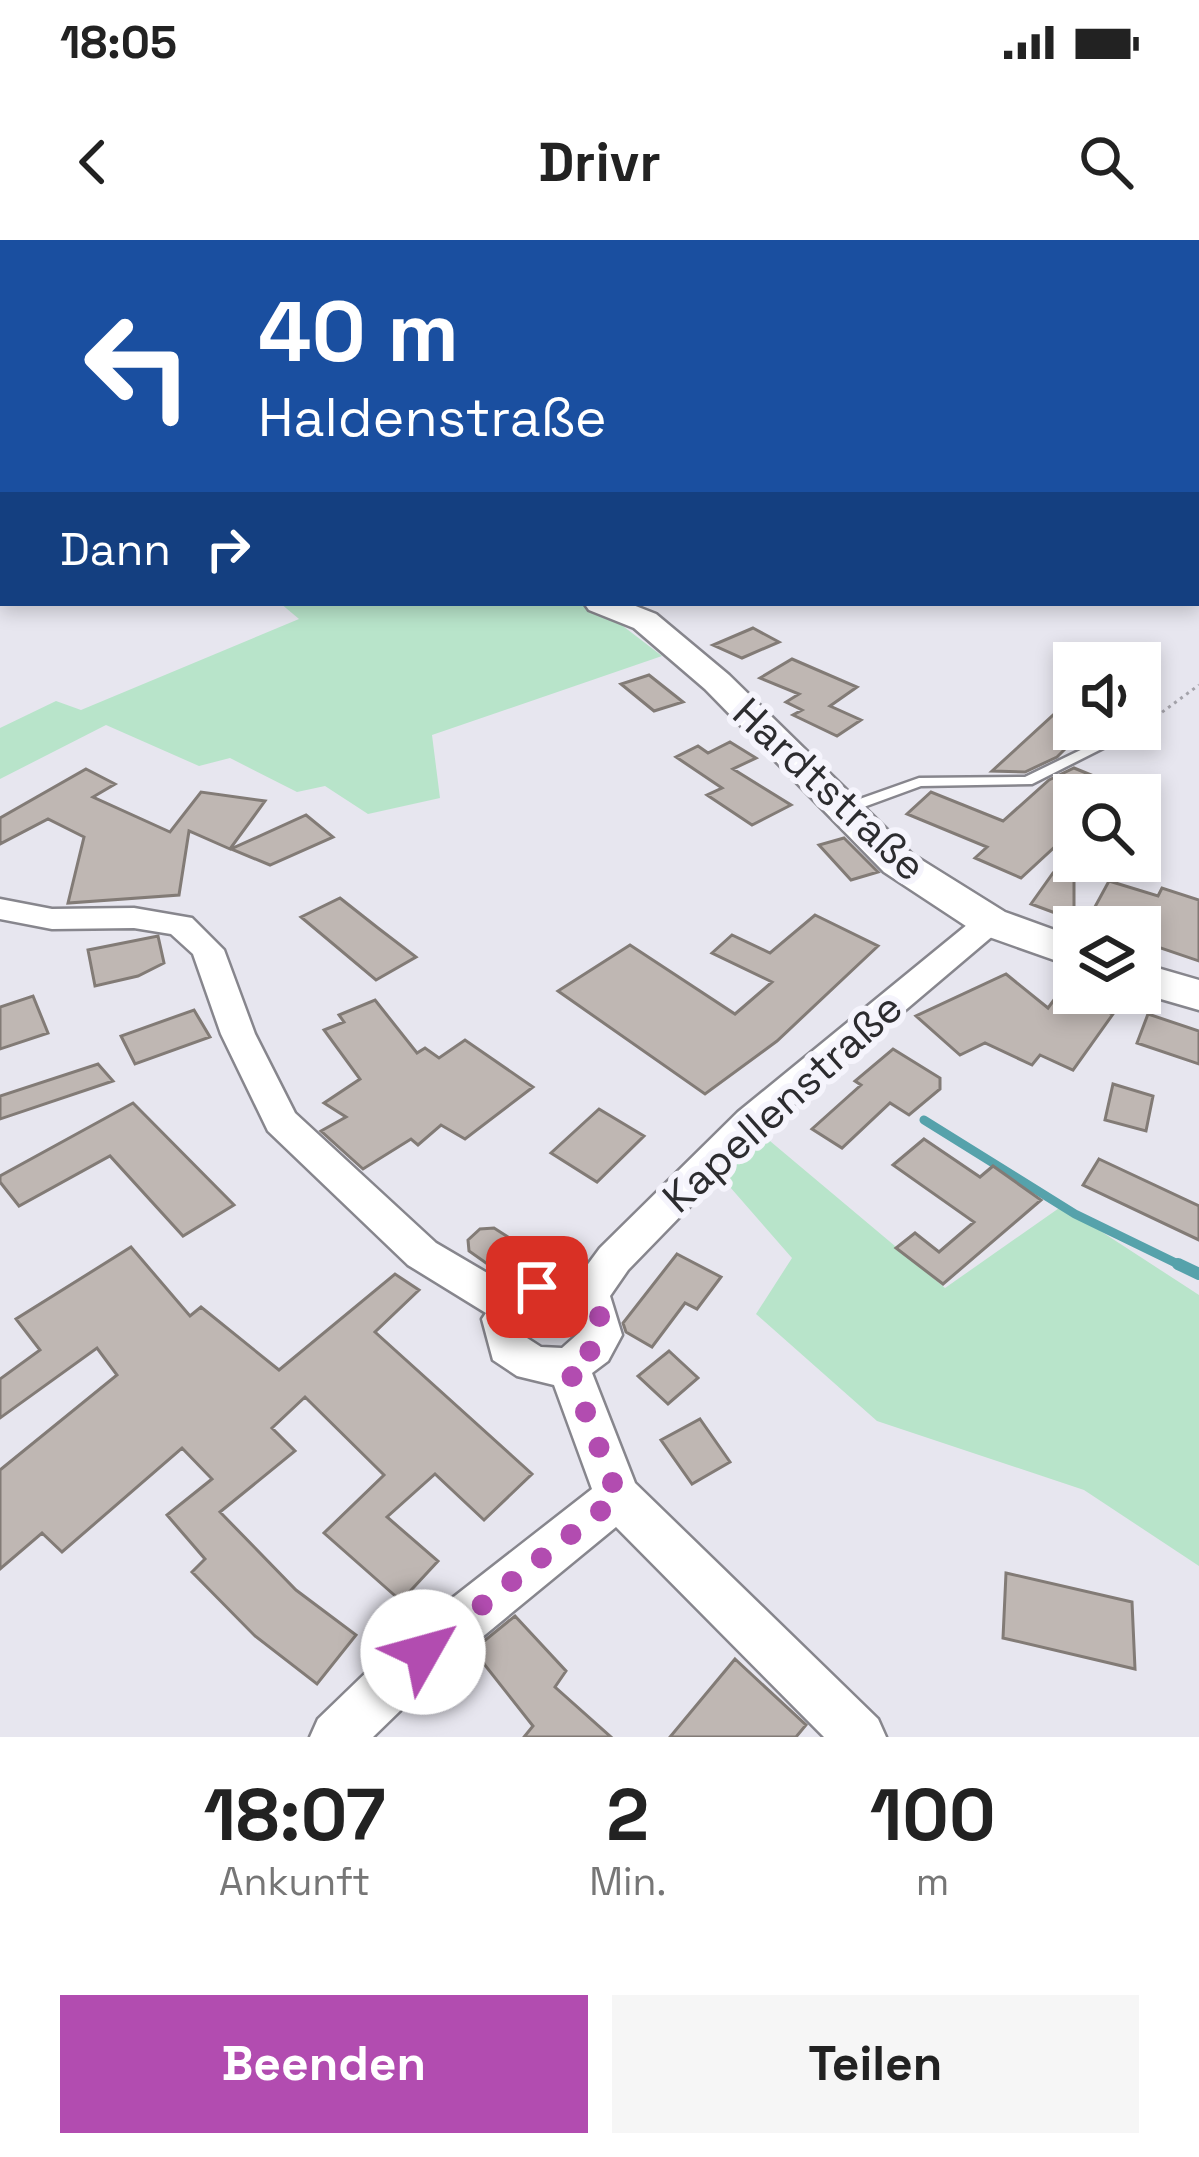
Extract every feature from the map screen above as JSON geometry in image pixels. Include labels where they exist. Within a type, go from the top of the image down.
[{"type":"street","name":"Hardtstraße","points":[[638,612],[717,682],[898,863],[990,922],[1053,945]]},
{"type":"street","points":[[0,909],[52,920],[134,918],[182,925],[208,950],[238,1034],[280,1122],[422,1254],[509,1306]]},
{"type":"street","name":"Kapellenstraße","points":[[588,1296],[614,1259],[751,1121],[990,922]]},
{"type":"street","points":[[1161,984],[1199,994]]},
{"type":"street","points":[[555,1285],[588,1296],[597,1307],[601,1335],[583,1359],[568,1366],[534,1366],[519,1358],[503,1334],[509,1306],[522,1294],[555,1285]]},
{"type":"street","points":[[568,1366],[618,1497],[860,1737]]},
{"type":"street","points":[[336,1737],[423,1652],[618,1497]]},
{"type":"lane","points":[[845,809],[919,782],[1027,781],[1091,750]]},
{"type":"path","points":[[1161,712],[1199,685]]},
{"type":"green space","points":[[284,606],[597,606],[662,656],[432,735],[440,798],[368,814],[325,786],[297,792],[230,758],[199,766],[106,725],[0,779],[0,728],[56,701],[81,710],[299,619]]},
{"type":"green space","points":[[764,1136],[945,1288],[1062,1206],[1199,1295],[1199,1566],[1084,1490],[877,1421],[756,1314],[792,1258],[723,1179]]},
{"type":"building","points":[[753,628],[779,642],[742,658],[713,645]]},
{"type":"building","points":[[792,659],[857,687],[830,706],[861,720],[837,736],[793,715],[802,710],[786,702],[799,694],[760,678]]},
{"type":"building","points":[[649,675],[683,702],[654,711],[621,684]]},
{"type":"building","points":[[1053,715],[1053,750],[1064,750],[1057,757],[1025,772],[992,771]]},
{"type":"building","points":[[730,742],[756,758],[733,769],[791,805],[752,825],[707,795],[722,788],[676,757],[698,746],[708,753]]},
{"type":"building","points":[[86,769],[115,784],[93,797],[170,832],[201,792],[265,801],[230,849],[189,831],[179,895],[68,903],[84,837],[48,819],[0,844],[0,818]]},
{"type":"building","points":[[1053,778],[1053,848],[1021,878],[975,858],[987,847],[907,814],[931,792],[1003,821]]},
{"type":"building","points":[[306,815],[333,837],[270,865],[231,849]]},
{"type":"building","points":[[844,838],[878,872],[851,880],[819,845]]},
{"type":"building","points":[[1053,873],[1053,882],[1074,882],[1074,906],[1053,906],[1053,912],[1031,904]]},
{"type":"building","points":[[1108,882],[1158,896],[1162,888],[1199,900],[1199,961],[1161,948],[1161,906],[1095,906]]},
{"type":"building","points":[[340,898],[416,957],[376,980],[301,917]]},
{"type":"building","points":[[815,915],[878,946],[777,1041],[705,1094],[558,991],[630,945],[735,1014],[772,982],[712,953],[732,935],[770,953]]},
{"type":"building","points":[[158,936],[164,963],[138,976],[95,986],[88,950]]},
{"type":"building","points":[[1006,974],[1048,1008],[1053,1001],[1053,1014],[1113,1014],[1073,1070],[1040,1055],[1032,1065],[985,1043],[960,1055],[916,1016]]},
{"type":"building","points":[[33,996],[48,1033],[0,1049],[0,1007]]},
{"type":"building","points":[[375,1000],[417,1053],[425,1048],[439,1058],[465,1040],[533,1087],[465,1139],[441,1125],[418,1145],[411,1139],[363,1169],[321,1131],[346,1117],[324,1103],[360,1079],[324,1030],[344,1022],[339,1015]]},
{"type":"building","points":[[194,1010],[210,1037],[135,1064],[121,1036]]},
{"type":"building","points":[[1148,1014],[1199,1031],[1199,1064],[1137,1043]]},
{"type":"building","points":[[893,1049],[940,1078],[940,1089],[909,1115],[890,1103],[842,1148],[812,1129],[861,1085],[855,1081]]},
{"type":"building","points":[[98,1064],[113,1081],[0,1119],[0,1096]]},
{"type":"building","points":[[1113,1084],[1153,1096],[1146,1131],[1105,1120]]},
{"type":"building","points":[[133,1103],[234,1205],[183,1236],[110,1156],[19,1206],[0,1182],[0,1176]]},
{"type":"building","points":[[599,1109],[644,1136],[597,1182],[551,1153]]},
{"type":"building","points":[[924,1139],[980,1177],[993,1166],[1041,1200],[943,1284],[896,1248],[915,1233],[939,1252],[974,1222],[893,1165]]},
{"type":"building","points":[[1099,1159],[1199,1206],[1199,1240],[1083,1185]]},
{"type":"building","points":[[494,1228],[533,1253],[506,1277],[469,1251],[468,1240],[480,1229]]},
{"type":"building","points":[[131,1247],[190,1316],[201,1307],[279,1370],[395,1274],[419,1290],[375,1332],[532,1474],[484,1520],[435,1474],[387,1517],[438,1561],[401,1601],[324,1533],[384,1475],[305,1397],[272,1428],[295,1451],[220,1512],[296,1590],[356,1635],[317,1684],[255,1636],[192,1572],[205,1559],[167,1515],[212,1479],[182,1448],[62,1552],[42,1533],[0,1569],[0,1470],[117,1375],[97,1348],[0,1418],[0,1379],[40,1350],[16,1319]]},
{"type":"building","points":[[677,1254],[721,1277],[697,1309],[685,1303],[652,1347],[626,1332],[623,1323]]},
{"type":"building","points":[[669,1351],[698,1378],[668,1404],[638,1376]]},
{"type":"building","points":[[700,1419],[730,1462],[692,1484],[661,1440]]},
{"type":"building","points":[[1006,1573],[1132,1602],[1135,1669],[1003,1638]]},
{"type":"building","points":[[515,1616],[566,1671],[555,1687],[611,1737],[524,1737],[533,1726],[473,1650]]},
{"type":"building","points":[[735,1659],[806,1725],[796,1737],[670,1737]]},
{"type":"waterway","points":[[924,1120],[1075,1214],[1184,1267]]},
{"type":"waterway","points":[[1178,1264],[1199,1274]]},
{"type":"route","points":[[423,1652],[618,1497],[568,1366],[595,1348],[602,1321],[597,1307],[572,1288],[537,1287]]}]
